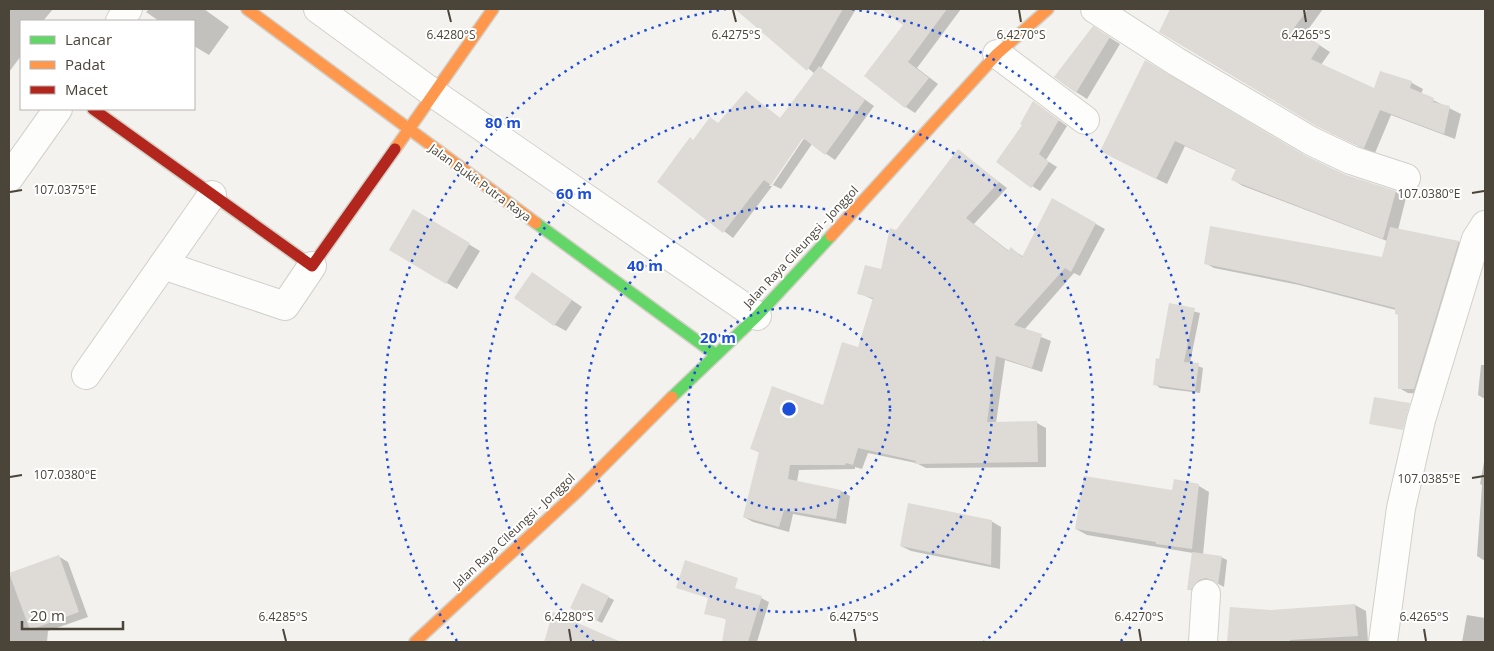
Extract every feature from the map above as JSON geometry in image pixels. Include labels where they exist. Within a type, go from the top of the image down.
[{"type":"street","points":[[121,20],[128,9]]},
{"type":"street","name":"Jalan Bukit Putra Raya","points":[[247,9],[408,130],[715,354]]},
{"type":"street","points":[[318,9],[433,93],[757,316]]},
{"type":"street","points":[[163,265],[285,306],[493,9]]},
{"type":"street","name":"Jalan Raya Cileungsi - Jonggol","points":[[415,642],[577,492],[715,354],[757,316],[998,54],[1048,9]]},
{"type":"street","points":[[1095,9],[1177,62],[1310,141],[1351,160],[1406,178]]},
{"type":"street","points":[[998,54],[1085,120]]},
{"type":"street","points":[[9,178],[57,110]]},
{"type":"street","points":[[94,110],[312,266]]},
{"type":"street","points":[[86,375],[212,195]]},
{"type":"street","points":[[1383,642],[1401,508],[1421,420],[1476,239],[1485,225]]},
{"type":"street","points":[[1203,642],[1206,594]]},
{"type":"building","points":[[735,9],[843,9],[807,71]]},
{"type":"building","points":[[881,9],[947,9],[908,62],[929,78],[905,108],[864,76],[903,25]]},
{"type":"building","points":[[1170,9],[1308,9],[1294,28],[1320,45],[1311,59],[1374,88],[1380,71],[1412,81],[1410,88],[1434,98],[1433,102],[1450,106],[1444,134],[1380,110],[1364,148],[1357,145],[1318,127],[1159,32]]},
{"type":"building","points":[[1093,26],[1110,37],[1076,93],[1054,77]]},
{"type":"building","points":[[1145,60],[1304,155],[1346,175],[1396,191],[1383,239],[1231,180],[1236,169],[1175,141],[1156,179],[1100,151]]},
{"type":"building","points":[[819,66],[865,100],[825,155],[803,138],[771,185],[764,180],[723,233],[657,182],[690,137],[693,140],[710,117],[718,123],[746,91],[780,118]]},
{"type":"building","points":[[1033,101],[1059,120],[1039,154],[1049,162],[1031,188],[996,162],[1022,125],[1020,124]]},
{"type":"building","points":[[958,149],[999,182],[966,218],[1008,251],[1011,247],[1022,257],[1052,198],[1096,223],[1071,272],[1065,268],[1014,325],[1042,334],[1032,368],[996,356],[987,422],[1037,421],[1038,462],[915,464],[916,461],[858,448],[853,465],[846,463],[845,465],[790,465],[788,479],[841,490],[836,519],[784,510],[779,527],[743,517],[759,452],[750,449],[772,386],[823,405],[842,342],[858,347],[873,298],[857,294],[865,265],[881,269],[890,228],[896,230]]},
{"type":"building","points":[[413,209],[470,243],[446,284],[389,250]]},
{"type":"building","points":[[1210,226],[1382,257],[1390,227],[1459,241],[1414,389],[1398,389],[1398,314],[1395,314],[1395,308],[1289,281],[1204,264]]},
{"type":"building","points":[[532,272],[572,300],[554,326],[514,298]]},
{"type":"building","points":[[1169,303],[1195,308],[1184,362],[1199,363],[1195,391],[1153,385],[1156,358],[1159,359]]},
{"type":"building","points":[[1374,397],[1410,403],[1403,430],[1369,424]]},
{"type":"building","points":[[1084,476],[1172,490],[1174,479],[1199,484],[1192,549],[1075,529]]},
{"type":"building","points":[[908,503],[992,520],[991,565],[900,546]]},
{"type":"building","points":[[1192,552],[1222,556],[1218,585],[1206,578],[1199,580],[1191,590],[1187,590]]},
{"type":"building","points":[[59,555],[79,612],[30,630],[9,573]]},
{"type":"building","points":[[685,560],[738,578],[735,588],[762,596],[748,642],[722,642],[726,619],[704,614],[708,598],[676,588]]},
{"type":"building","points":[[582,583],[609,596],[597,621],[570,608]]},
{"type":"building","points":[[1355,604],[1358,636],[1290,640],[1290,642],[1227,642],[1230,607],[1271,610]]},
{"type":"building","points":[[553,612],[621,642],[544,642]]},
{"type":"traffic: fast","points":[[536,223],[715,354]]},
{"type":"traffic: fast","points":[[672,397],[757,316],[831,236]]},
{"type":"traffic: slow","points":[[247,9],[536,223]]},
{"type":"traffic: slow","points":[[395,149],[493,9]]},
{"type":"traffic: slow","points":[[831,236],[997,54],[1048,9]]},
{"type":"traffic: slow","points":[[415,642],[577,492],[672,397]]},
{"type":"traffic: jam","points":[[94,110],[312,266],[395,149]]}]
